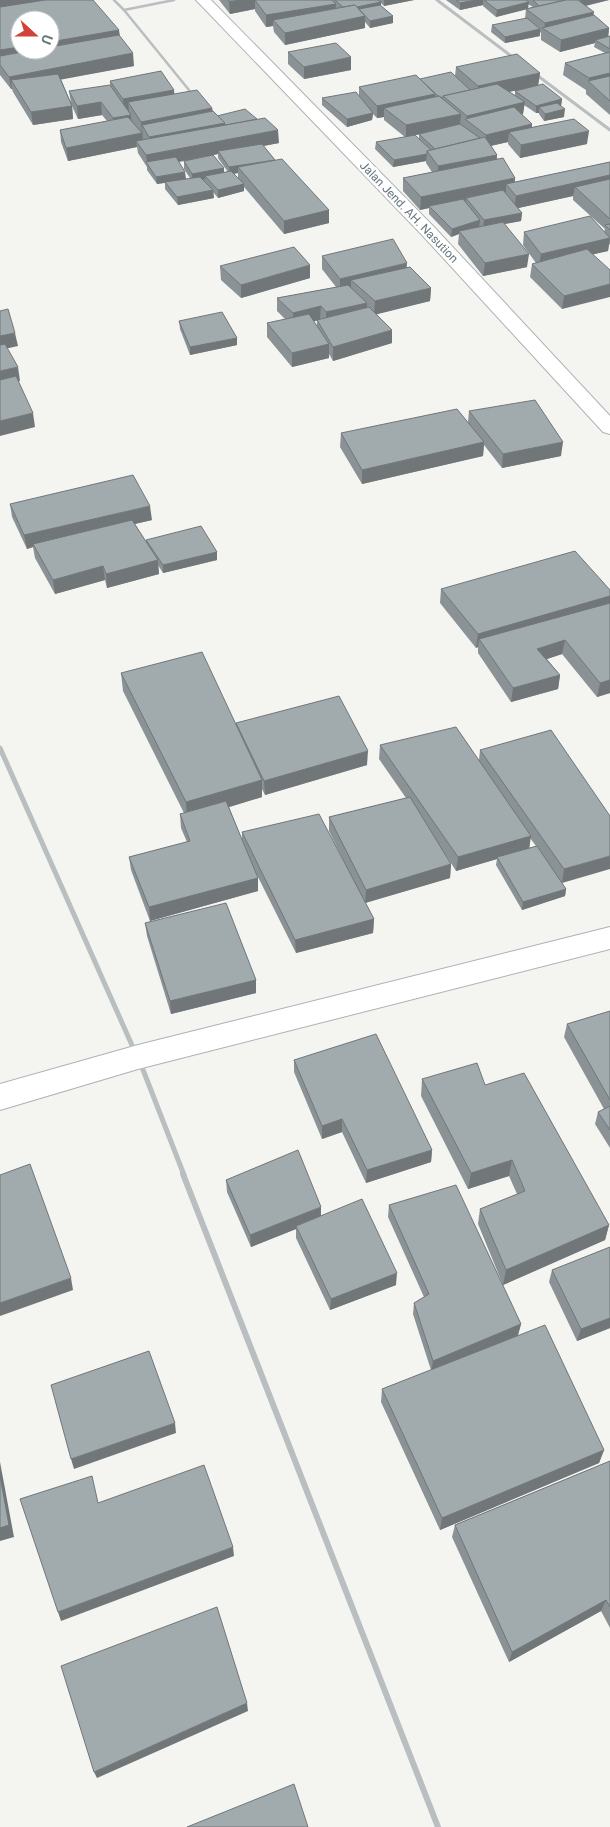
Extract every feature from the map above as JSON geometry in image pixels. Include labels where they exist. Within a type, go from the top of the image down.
[{"type":"main road","name":"Jalan Jend. AH. Nasution","points":[[203,0],[429,232],[610,428]]},
{"type":"main road","points":[[0,1097],[138,1058],[610,938]]},
{"type":"street","points":[[437,0],[517,61]]},
{"type":"street","points":[[533,72],[610,130]]},
{"type":"street","points":[[0,748],[138,1058],[438,1827]]},
{"type":"lane","points":[[114,0],[193,95]]},
{"type":"lane","points":[[124,10],[174,0]]},
{"type":"building","points":[[45,0],[93,0],[119,30],[60,40],[60,10],[10,10],[10,48],[0,50],[0,7]]},
{"type":"building","points":[[255,0],[332,0],[336,4],[266,15]]},
{"type":"building","points":[[335,0],[378,0],[381,2],[357,7],[355,5],[343,7]]},
{"type":"building","points":[[456,0],[476,0],[460,3]]},
{"type":"building","points":[[484,0],[526,0],[529,2],[497,10]]},
{"type":"building","points":[[533,0],[566,0],[539,6]]},
{"type":"building","points":[[566,0],[578,0],[594,12],[545,23],[526,9]]},
{"type":"building","points":[[355,5],[365,16],[285,33],[273,20]]},
{"type":"building","points":[[380,5],[393,16],[370,21],[359,9]]},
{"type":"building","points":[[594,15],[609,28],[561,40],[542,28]]},
{"type":"building","points":[[527,18],[540,29],[505,37],[492,25]]},
{"type":"building","points":[[119,35],[133,53],[9,77],[0,65],[0,56],[10,54],[10,60],[60,60],[60,45]]},
{"type":"building","points":[[610,36],[610,49],[595,40]]},
{"type":"building","points":[[336,43],[351,57],[304,67],[288,52]]},
{"type":"building","points":[[610,52],[610,73],[589,78],[565,63]]},
{"type":"building","points":[[517,54],[540,73],[478,86],[456,67]]},
{"type":"building","points":[[161,71],[174,90],[123,99],[110,81]]},
{"type":"building","points":[[451,72],[470,90],[443,96],[442,98],[420,79]]},
{"type":"building","points":[[58,74],[72,106],[31,112],[11,80]]},
{"type":"building","points":[[416,75],[435,94],[377,106],[359,87]]},
{"type":"building","points":[[610,76],[610,101],[588,81]]},
{"type":"building","points":[[497,84],[525,102],[467,116],[443,96]]},
{"type":"building","points":[[543,84],[562,99],[536,106],[515,91]]},
{"type":"building","points":[[110,85],[131,115],[113,118],[101,102],[77,106],[69,91]]},
{"type":"building","points":[[197,90],[212,108],[141,122],[128,102]]},
{"type":"building","points":[[356,92],[373,113],[347,119],[322,98]]},
{"type":"building","points":[[439,96],[461,114],[406,125],[384,108]]},
{"type":"building","points":[[557,103],[565,109],[545,114],[539,107]]},
{"type":"building","points":[[514,107],[532,124],[486,135],[465,119]]},
{"type":"building","points":[[245,109],[257,119],[226,125],[217,116]]},
{"type":"building","points":[[213,111],[225,123],[149,137],[142,125]]},
{"type":"building","points":[[128,117],[142,133],[66,148],[60,130]]},
{"type":"building","points":[[265,118],[278,130],[146,155],[136,141]]},
{"type":"building","points":[[574,119],[589,131],[521,145],[509,132]]},
{"type":"building","points":[[460,124],[480,138],[435,149],[419,134]]},
{"type":"building","points":[[415,135],[431,150],[427,151],[427,154],[394,160],[376,142]]},
{"type":"building","points":[[485,137],[497,155],[438,166],[427,151]]},
{"type":"building","points":[[262,144],[275,160],[229,167],[218,151]]},
{"type":"building","points":[[213,155],[224,168],[192,174],[184,161]]},
{"type":"building","points":[[176,157],[185,172],[156,177],[146,162]]},
{"type":"building","points":[[503,158],[515,178],[421,197],[403,178]]},
{"type":"building","points":[[282,159],[329,210],[284,221],[238,167]]},
{"type":"building","points":[[610,162],[610,175],[516,196],[506,184]]},
{"type":"building","points":[[231,171],[244,184],[218,190],[205,176]]},
{"type":"building","points":[[200,177],[213,190],[177,197],[165,182]]},
{"type":"building","points":[[610,179],[610,219],[575,187]]},
{"type":"building","points":[[503,190],[522,213],[484,220],[466,198]]},
{"type":"building","points":[[463,199],[480,220],[452,229],[429,206]]},
{"type":"building","points":[[590,216],[610,238],[541,254],[524,232]]},
{"type":"building","points":[[503,222],[529,254],[485,263],[459,231]]},
{"type":"building","points":[[393,239],[407,263],[340,279],[322,256]]},
{"type":"building","points":[[294,247],[310,265],[241,285],[220,266]]},
{"type":"building","points":[[587,249],[610,270],[610,284],[564,296],[532,264]]},
{"type":"building","points":[[410,267],[431,288],[375,301],[351,280]]},
{"type":"building","points":[[348,285],[367,303],[326,312],[321,306],[293,313],[277,298]]},
{"type":"building","points":[[369,307],[392,330],[333,347],[317,320]]},
{"type":"building","points":[[8,309],[15,333],[0,336],[0,311]]},
{"type":"building","points":[[222,312],[237,338],[190,347],[179,321]]},
{"type":"building","points":[[309,314],[329,344],[292,353],[267,323]]},
{"type":"building","points":[[5,344],[18,367],[0,371],[0,345]]},
{"type":"building","points":[[16,376],[33,413],[0,421],[0,380]]},
{"type":"building","points":[[535,400],[563,442],[503,454],[469,411]]},
{"type":"building","points":[[457,409],[484,442],[362,470],[341,433]]},
{"type":"building","points":[[133,475],[150,506],[24,535],[10,504]]},
{"type":"building","points":[[132,520],[158,560],[106,574],[103,566],[53,580],[33,544]]},
{"type":"building","points":[[201,526],[217,552],[163,565],[146,540]]},
{"type":"building","points":[[575,551],[610,590],[610,596],[478,634],[441,589]]},
{"type":"building","points":[[610,603],[610,680],[600,683],[565,640],[537,649],[560,675],[513,688],[479,639]]},
{"type":"building","points":[[202,652],[262,780],[186,802],[121,673]]},
{"type":"building","points":[[339,696],[368,751],[264,781],[236,723]]},
{"type":"building","points":[[456,727],[531,836],[458,857],[380,745]]},
{"type":"building","points":[[551,730],[610,816],[610,856],[564,869],[480,750]]},
{"type":"building","points":[[410,797],[451,864],[366,890],[329,817]]},
{"type":"building","points":[[226,801],[258,878],[149,907],[129,857],[190,841],[180,814]]},
{"type":"building","points":[[319,814],[374,919],[295,940],[242,832]]},
{"type":"building","points":[[537,846],[566,889],[523,902],[497,857]]},
{"type":"building","points":[[226,903],[256,980],[170,1001],[145,923]]},
{"type":"building","points":[[610,1011],[610,1100],[567,1024]]},
{"type":"building","points":[[376,1034],[432,1150],[367,1170],[342,1119],[322,1126],[294,1060]]},
{"type":"building","points":[[477,1063],[485,1085],[524,1073],[609,1225],[506,1270],[480,1209],[525,1191],[512,1160],[471,1173],[422,1079]]},
{"type":"building","points":[[610,1106],[610,1130],[598,1112]]},
{"type":"building","points":[[298,1150],[321,1207],[250,1235],[226,1180]]},
{"type":"building","points":[[30,1164],[71,1278],[0,1303],[0,1175]]},
{"type":"building","points":[[456,1185],[521,1324],[433,1361],[414,1303],[429,1294],[389,1205]]},
{"type":"building","points":[[362,1199],[397,1273],[331,1299],[296,1226]]},
{"type":"building","points":[[610,1247],[610,1318],[581,1329],[552,1270]]},
{"type":"building","points":[[545,1325],[604,1450],[442,1518],[382,1389]]},
{"type":"building","points":[[149,1351],[175,1423],[71,1459],[51,1385]]},
{"type":"building","points":[[610,1461],[610,1607],[606,1600],[512,1652],[455,1525]]},
{"type":"building","points":[[204,1465],[233,1547],[58,1612],[20,1499],[92,1476],[98,1503]]},
{"type":"building","points":[[0,1476],[9,1525],[0,1528]]},
{"type":"building","points":[[217,1607],[247,1703],[94,1772],[61,1666]]},
{"type":"building","points":[[294,1784],[308,1827],[187,1827]]}]
